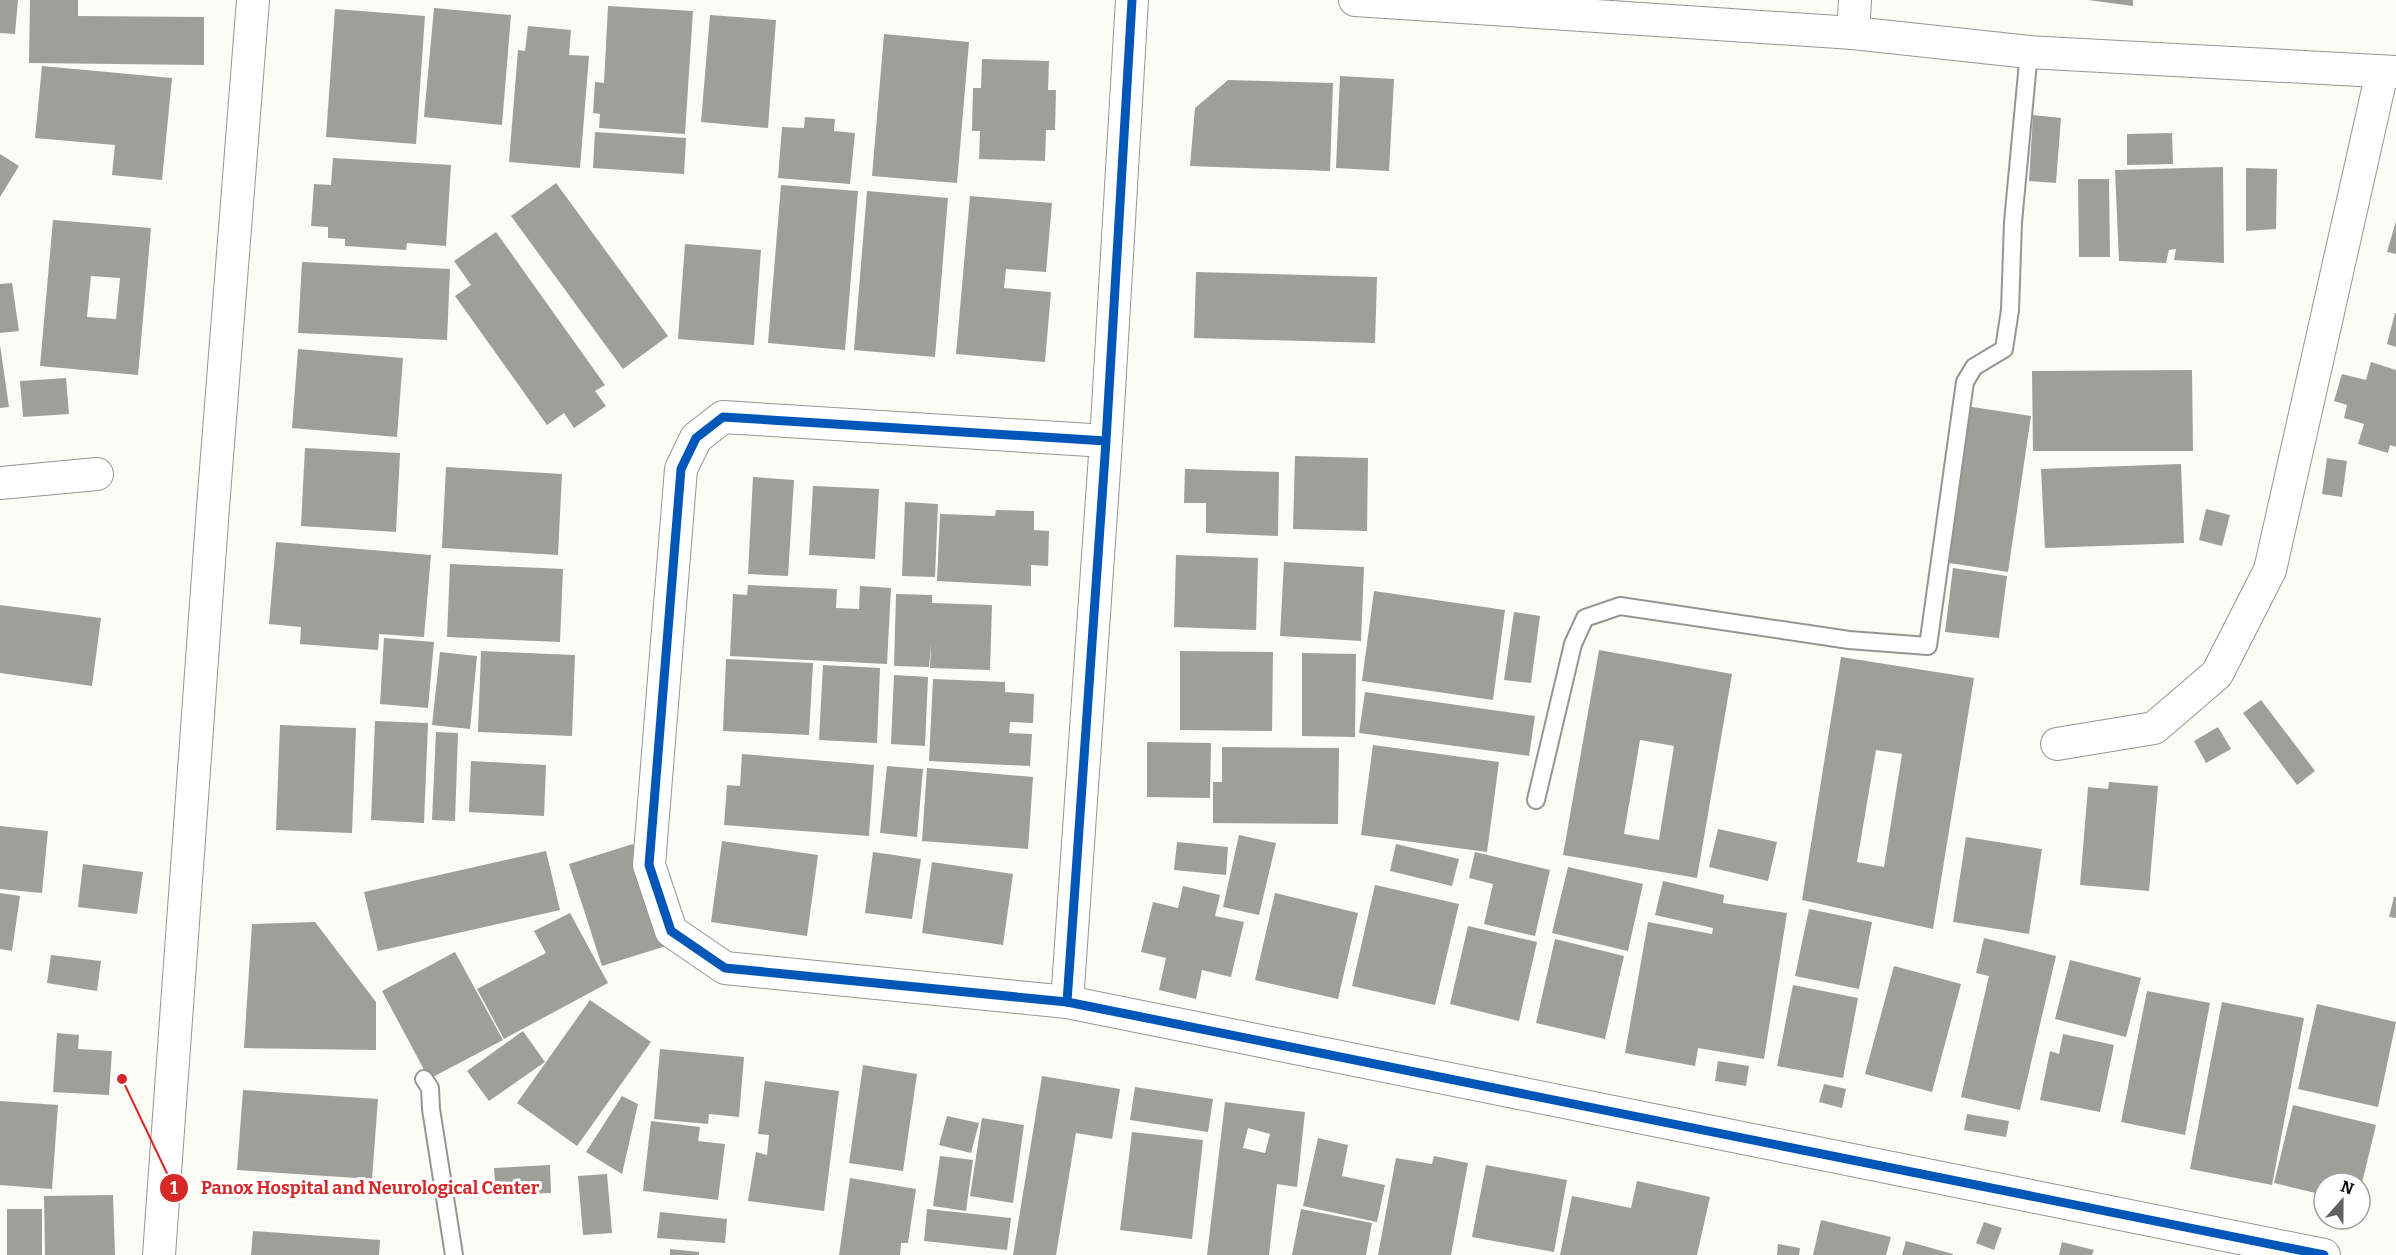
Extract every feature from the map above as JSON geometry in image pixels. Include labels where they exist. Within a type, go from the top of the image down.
[{"type":"street","points":[[159,1255],[211,531],[253,0]]},
{"type":"street","points":[[1067,1002],[1106,441],[1132,0]]},
{"type":"street","points":[[1355,0],[1853,33],[2029,52],[2389,72],[2270,570],[2217,674],[2154,728],[2056,744]]},
{"type":"street","points":[[1853,33],[1855,0]]},
{"type":"street","points":[[1106,441],[723,417],[696,438],[681,469],[649,865],[671,931],[725,968],[1067,1002],[2325,1255]]},
{"type":"street","points":[[0,483],[97,474]]},
{"type":"lane","points":[[1536,800],[1573,644],[1585,618],[1620,606],[1849,640],[1928,646],[1965,382],[1974,367],[2004,349],[2010,310],[2013,222],[2029,52]]},
{"type":"lane","points":[[424,1080],[430,1088],[430,1109],[454,1255]]},
{"type":"building","points":[[0,0],[18,0],[15,34],[0,33]]},
{"type":"building","points":[[30,0],[78,0],[78,16],[204,17],[204,65],[29,63]]},
{"type":"building","points":[[2088,0],[2133,0],[2133,6]]},
{"type":"building","points":[[608,6],[693,11],[685,134],[599,128],[600,114],[593,113],[595,82],[604,83]]},
{"type":"building","points":[[434,8],[511,15],[502,125],[424,117]]},
{"type":"building","points":[[335,9],[425,16],[416,144],[326,137]]},
{"type":"building","points":[[710,15],[776,20],[768,128],[701,122]]},
{"type":"building","points":[[528,26],[571,30],[569,55],[589,56],[580,168],[509,162],[518,50],[525,51]]},
{"type":"building","points":[[884,34],[969,42],[957,183],[872,176]]},
{"type":"building","points":[[982,59],[1049,61],[1048,90],[1056,90],[1055,130],[1046,130],[1045,161],[979,159],[980,131],[972,131],[973,88],[981,88]]},
{"type":"building","points":[[42,66],[172,78],[162,180],[112,175],[115,145],[35,138]]},
{"type":"building","points":[[1340,76],[1394,79],[1389,171],[1336,168]]},
{"type":"building","points":[[1228,80],[1333,83],[1330,171],[1190,166],[1195,108]]},
{"type":"building","points":[[2033,115],[2061,118],[2056,183],[2029,181]]},
{"type":"building","points":[[805,117],[835,119],[834,131],[855,133],[850,184],[778,178],[782,127],[804,128]]},
{"type":"building","points":[[595,132],[686,138],[684,174],[593,168]]},
{"type":"building","points":[[2172,133],[2173,164],[2127,165],[2127,134]]},
{"type":"building","points":[[0,154],[19,166],[0,197]]},
{"type":"building","points":[[333,158],[451,165],[446,246],[407,243],[406,250],[345,246],[345,239],[328,238],[328,227],[311,226],[314,184],[331,185]]},
{"type":"building","points":[[2223,167],[2224,263],[2174,260],[2176,249],[2169,250],[2166,263],[2119,261],[2115,170]]},
{"type":"building","points":[[2246,168],[2277,169],[2276,229],[2246,231]]},
{"type":"building","points":[[2078,179],[2109,179],[2110,257],[2079,257]]},
{"type":"building","points":[[556,183],[668,336],[623,369],[511,216]]},
{"type":"building","points":[[781,185],[858,191],[845,350],[768,343]]},
{"type":"building","points":[[867,191],[948,198],[935,357],[854,350]]},
{"type":"building","points":[[970,196],[1052,203],[1046,272],[1006,269],[1004,288],[1051,292],[1045,362],[956,354]]},
{"type":"building","points":[[53,220],[151,228],[138,375],[40,366]],"holes":[[[91,276],[120,278],[116,319],[87,317]]]},
{"type":"building","points":[[2396,221],[2396,254],[2387,252]]},
{"type":"building","points":[[496,232],[605,385],[595,391],[606,406],[574,428],[564,413],[547,425],[455,296],[471,285],[454,261]]},
{"type":"building","points":[[685,244],[761,250],[754,345],[678,339]]},
{"type":"building","points":[[302,262],[450,269],[447,340],[298,333]]},
{"type":"building","points":[[1196,272],[1377,277],[1375,343],[1194,338]]},
{"type":"building","points":[[12,283],[19,331],[0,333],[0,284]]},
{"type":"building","points":[[2396,313],[2396,347],[2387,344]]},
{"type":"building","points":[[0,345],[9,407],[0,408]]},
{"type":"building","points":[[298,349],[403,358],[397,437],[292,428]]},
{"type":"building","points":[[2371,362],[2396,370],[2396,447],[2390,445],[2388,453],[2358,444],[2364,424],[2344,418],[2347,405],[2334,401],[2342,374],[2366,380]]},
{"type":"building","points":[[2192,370],[2193,451],[2033,451],[2032,371]]},
{"type":"building","points":[[66,378],[69,414],[23,417],[20,381]]},
{"type":"building","points":[[1966,406],[2031,416],[2008,572],[1943,562]]},
{"type":"building","points":[[305,448],[400,453],[396,532],[301,526]]},
{"type":"building","points":[[1295,456],[1368,458],[1367,531],[1293,529]]},
{"type":"building","points":[[2327,458],[2347,461],[2342,497],[2322,494]]},
{"type":"building","points":[[2181,464],[2184,543],[2045,548],[2041,469]]},
{"type":"building","points":[[446,467],[562,474],[558,555],[442,548]]},
{"type":"building","points":[[1185,469],[1279,472],[1278,536],[1206,533],[1206,503],[1184,503]]},
{"type":"building","points":[[753,477],[794,480],[788,576],[748,574]]},
{"type":"building","points":[[813,486],[879,489],[875,559],[809,555]]},
{"type":"building","points":[[905,502],[938,504],[935,577],[902,576]]},
{"type":"building","points":[[2206,509],[2230,515],[2222,546],[2199,540]]},
{"type":"building","points":[[996,510],[1034,511],[1034,530],[1049,531],[1048,566],[1031,565],[1031,586],[937,581],[940,514],[995,516]]},
{"type":"building","points":[[276,542],[431,555],[424,637],[379,634],[378,650],[300,644],[301,627],[269,624]]},
{"type":"building","points":[[1176,555],[1258,558],[1256,630],[1174,627]]},
{"type":"building","points":[[1284,562],[1364,567],[1361,641],[1280,636]]},
{"type":"building","points":[[450,564],[563,569],[560,642],[447,637]]},
{"type":"building","points":[[1953,568],[2007,576],[1999,638],[1945,632]]},
{"type":"building","points":[[748,585],[837,589],[836,608],[859,609],[860,586],[891,588],[887,664],[730,656],[733,594],[747,595]]},
{"type":"building","points":[[1374,591],[1505,610],[1493,700],[1362,681]]},
{"type":"building","points":[[896,594],[932,595],[932,603],[992,605],[990,670],[930,668],[931,644],[929,667],[894,666]]},
{"type":"building","points":[[0,605],[101,618],[92,686],[0,673]]},
{"type":"building","points":[[1514,612],[1540,616],[1531,683],[1504,680]]},
{"type":"building","points":[[384,638],[434,642],[428,708],[380,704]]},
{"type":"building","points":[[1599,650],[1732,674],[1697,878],[1563,855]],"holes":[[[1640,740],[1674,746],[1659,840],[1624,834]]]},
{"type":"building","points":[[481,651],[575,655],[572,736],[478,732]]},
{"type":"building","points":[[1180,651],[1273,652],[1272,731],[1180,730]]},
{"type":"building","points":[[440,652],[477,656],[470,729],[432,725]]},
{"type":"building","points":[[1302,653],[1356,654],[1355,737],[1302,736]]},
{"type":"building","points":[[1841,657],[1974,678],[1933,929],[1802,900]],"holes":[[[1876,750],[1902,754],[1884,867],[1857,862]]]},
{"type":"building","points":[[726,659],[813,663],[809,735],[723,731]]},
{"type":"building","points":[[823,665],[880,668],[877,743],[819,740]]},
{"type":"building","points":[[894,675],[928,677],[925,746],[891,744]]},
{"type":"building","points":[[933,679],[1005,682],[1005,692],[1034,694],[1033,723],[1010,722],[1009,733],[1032,734],[1030,766],[929,761]]},
{"type":"building","points":[[1365,692],[1535,716],[1529,756],[1359,733]]},
{"type":"building","points":[[2261,700],[2315,771],[2297,785],[2243,713]]},
{"type":"building","points":[[375,721],[428,723],[424,823],[371,820]]},
{"type":"building","points":[[280,725],[356,728],[352,833],[276,830]]},
{"type":"building","points":[[2218,727],[2231,749],[2206,763],[2194,741]]},
{"type":"building","points":[[436,732],[458,733],[455,821],[432,820]]},
{"type":"building","points":[[1147,742],[1211,743],[1210,798],[1147,797]]},
{"type":"building","points":[[1373,745],[1499,762],[1487,852],[1361,835]]},
{"type":"building","points":[[1222,747],[1339,748],[1338,824],[1213,823],[1213,782],[1222,782]]},
{"type":"building","points":[[742,754],[874,765],[869,836],[724,825],[727,785],[740,786]]},
{"type":"building","points":[[471,761],[546,765],[544,816],[469,812]]},
{"type":"building","points":[[887,766],[923,769],[917,837],[880,833]]},
{"type":"building","points":[[927,768],[1033,777],[1028,849],[922,841]]},
{"type":"building","points":[[2109,782],[2158,786],[2149,891],[2080,885],[2088,787],[2108,789]]},
{"type":"building","points":[[0,826],[48,831],[42,893],[0,889]]},
{"type":"building","points":[[1718,829],[1777,842],[1768,881],[1709,867]]},
{"type":"building","points":[[1239,835],[1276,843],[1259,915],[1223,907]]},
{"type":"building","points":[[1966,837],[2042,849],[2029,934],[1953,922]]},
{"type":"building","points":[[722,841],[818,855],[807,936],[711,922]]},
{"type":"building","points":[[1177,842],[1228,847],[1226,875],[1174,870]]},
{"type":"building","points":[[633,844],[666,946],[602,966],[569,864]]},
{"type":"building","points":[[1396,844],[1459,859],[1452,886],[1390,871]]},
{"type":"building","points":[[546,851],[560,910],[378,951],[364,892]]},
{"type":"building","points":[[873,852],[921,859],[912,919],[865,913]]},
{"type":"building","points":[[1475,852],[1550,870],[1535,936],[1484,924],[1493,884],[1469,878]]},
{"type":"building","points":[[932,862],[1013,874],[1003,945],[922,933]]},
{"type":"building","points":[[83,864],[143,872],[137,914],[78,907]]},
{"type":"building","points":[[1568,867],[1643,884],[1628,951],[1552,933]]},
{"type":"building","points":[[1663,881],[1724,895],[1723,903],[1787,913],[1764,1059],[1698,1048],[1695,1066],[1625,1053],[1648,922],[1712,934],[1713,928],[1655,915]]},
{"type":"building","points":[[1375,885],[1459,904],[1435,1005],[1352,986]]},
{"type":"building","points":[[1183,886],[1220,895],[1215,916],[1244,922],[1231,977],[1202,970],[1196,999],[1159,990],[1166,958],[1141,952],[1153,902],[1178,908]]},
{"type":"building","points":[[0,893],[20,896],[12,951],[0,949]]},
{"type":"building","points":[[1275,893],[1358,913],[1338,999],[1255,980]]},
{"type":"building","points":[[2394,897],[2396,897],[2396,918],[2389,917]]},
{"type":"building","points":[[1809,909],[1872,922],[1859,989],[1795,976]]},
{"type":"building","points":[[570,913],[608,983],[504,1039],[477,989],[546,953],[534,931]]},
{"type":"building","points":[[315,922],[376,1002],[376,1050],[244,1048],[252,924]]},
{"type":"building","points":[[1468,926],[1537,942],[1519,1021],[1450,1004]]},
{"type":"building","points":[[1984,938],[2056,956],[2020,1110],[1961,1097],[1989,976],[1976,973]]},
{"type":"building","points":[[1555,939],[1624,956],[1605,1039],[1536,1023]]},
{"type":"building","points":[[455,952],[503,1040],[429,1079],[382,991]]},
{"type":"building","points":[[51,955],[101,961],[97,991],[47,983]]},
{"type":"building","points":[[2070,960],[2141,978],[2126,1037],[2055,1019]]},
{"type":"building","points":[[1894,966],[1961,984],[1932,1092],[1865,1074]]},
{"type":"building","points":[[1793,985],[1858,998],[1843,1078],[1777,1066]]},
{"type":"building","points":[[2147,991],[2210,1003],[2185,1135],[2121,1122]]},
{"type":"building","points":[[590,1000],[651,1042],[577,1146],[517,1103]]},
{"type":"building","points":[[2222,1002],[2304,1018],[2272,1185],[2190,1169]]},
{"type":"building","points":[[2317,1004],[2396,1022],[2378,1107],[2298,1089]]},
{"type":"building","points":[[523,1031],[545,1062],[489,1101],[467,1071]]},
{"type":"building","points":[[57,1033],[79,1035],[78,1049],[112,1051],[109,1095],[53,1092]]},
{"type":"building","points":[[2063,1034],[2114,1045],[2100,1112],[2040,1100],[2050,1051],[2059,1054]]},
{"type":"building","points":[[660,1049],[744,1057],[739,1117],[709,1114],[708,1124],[654,1119]]},
{"type":"building","points":[[1718,1061],[1749,1066],[1746,1086],[1715,1081]]},
{"type":"building","points":[[863,1065],[917,1074],[903,1171],[849,1163]]},
{"type":"building","points":[[1042,1076],[1120,1089],[1112,1139],[1076,1133],[1056,1255],[1013,1255]]},
{"type":"building","points":[[765,1081],[839,1091],[824,1211],[748,1201],[756,1152],[767,1155],[769,1135],[758,1134]]},
{"type":"building","points":[[1824,1084],[1846,1089],[1842,1108],[1819,1102]]},
{"type":"building","points":[[1135,1087],[1213,1099],[1208,1132],[1130,1120]]},
{"type":"building","points":[[243,1090],[378,1099],[372,1179],[237,1170]]},
{"type":"building","points":[[622,1096],[638,1104],[622,1174],[586,1152]]},
{"type":"building","points":[[0,1101],[58,1105],[52,1189],[0,1185]]},
{"type":"building","points":[[1225,1102],[1305,1112],[1297,1187],[1277,1184],[1269,1255],[1207,1255]],"holes":[[[1248,1128],[1270,1134],[1265,1153],[1243,1148]]]},
{"type":"building","points":[[2293,1105],[2376,1125],[2365,1171],[2312,1171],[2312,1192],[2274,1183]]},
{"type":"building","points":[[1967,1114],[2009,1121],[2006,1137],[1964,1130]]},
{"type":"building","points":[[947,1116],[979,1123],[971,1153],[939,1145]]},
{"type":"building","points":[[982,1118],[1024,1125],[1013,1203],[970,1196]]},
{"type":"building","points":[[651,1121],[700,1127],[698,1141],[725,1144],[718,1200],[643,1191]]},
{"type":"building","points":[[1132,1132],[1203,1140],[1192,1239],[1120,1230]]},
{"type":"building","points":[[1318,1138],[1348,1145],[1342,1176],[1385,1185],[1377,1222],[1303,1206]]},
{"type":"building","points":[[940,1156],[973,1160],[966,1211],[933,1206]]},
{"type":"building","points":[[1434,1156],[1468,1163],[1451,1255],[1378,1255],[1396,1158],[1432,1164]]},
{"type":"building","points":[[550,1165],[551,1193],[496,1195],[494,1168]]},
{"type":"building","points":[[1486,1165],[1567,1180],[1554,1252],[1472,1237]]},
{"type":"building","points":[[607,1174],[612,1233],[583,1235],[578,1176]]},
{"type":"building","points":[[850,1178],[916,1189],[908,1243],[901,1243],[900,1255],[839,1255]]},
{"type":"building","points":[[1637,1181],[1710,1197],[1697,1255],[1560,1255],[1572,1196],[1631,1208]]},
{"type":"building","points":[[113,1195],[115,1255],[45,1255],[44,1196]]},
{"type":"building","points":[[7,1209],[42,1209],[42,1255],[7,1255]]},
{"type":"building","points":[[927,1209],[1011,1218],[1007,1250],[924,1241]]},
{"type":"building","points":[[1301,1209],[1372,1223],[1366,1255],[1292,1255]]},
{"type":"building","points":[[660,1212],[727,1219],[725,1243],[657,1238]]},
{"type":"building","points":[[1821,1220],[1891,1237],[1886,1255],[1813,1255]]},
{"type":"building","points":[[1984,1222],[2002,1228],[1994,1250],[1976,1243]]},
{"type":"building","points":[[253,1231],[380,1240],[379,1255],[251,1255]]},
{"type":"building","points":[[1906,1241],[1953,1254],[1953,1255],[1902,1255]]},
{"type":"building","points":[[2062,1242],[2094,1250],[2092,1255],[2059,1255]]},
{"type":"building","points":[[1778,1244],[1800,1248],[1799,1255],[1777,1255]]},
{"type":"building","points":[[670,1249],[699,1252],[699,1255],[670,1255]]},
{"type":"cycle path","points":[[1106,441],[723,417],[696,438],[681,469],[649,865],[671,931],[725,968],[1067,1002],[1106,441],[1132,0]]},
{"type":"cycle path","points":[[1067,1002],[2324,1255]]},
{"type":"place","name":"Panox Hospital and Neurological Center","points":[[122,1079]]}]
